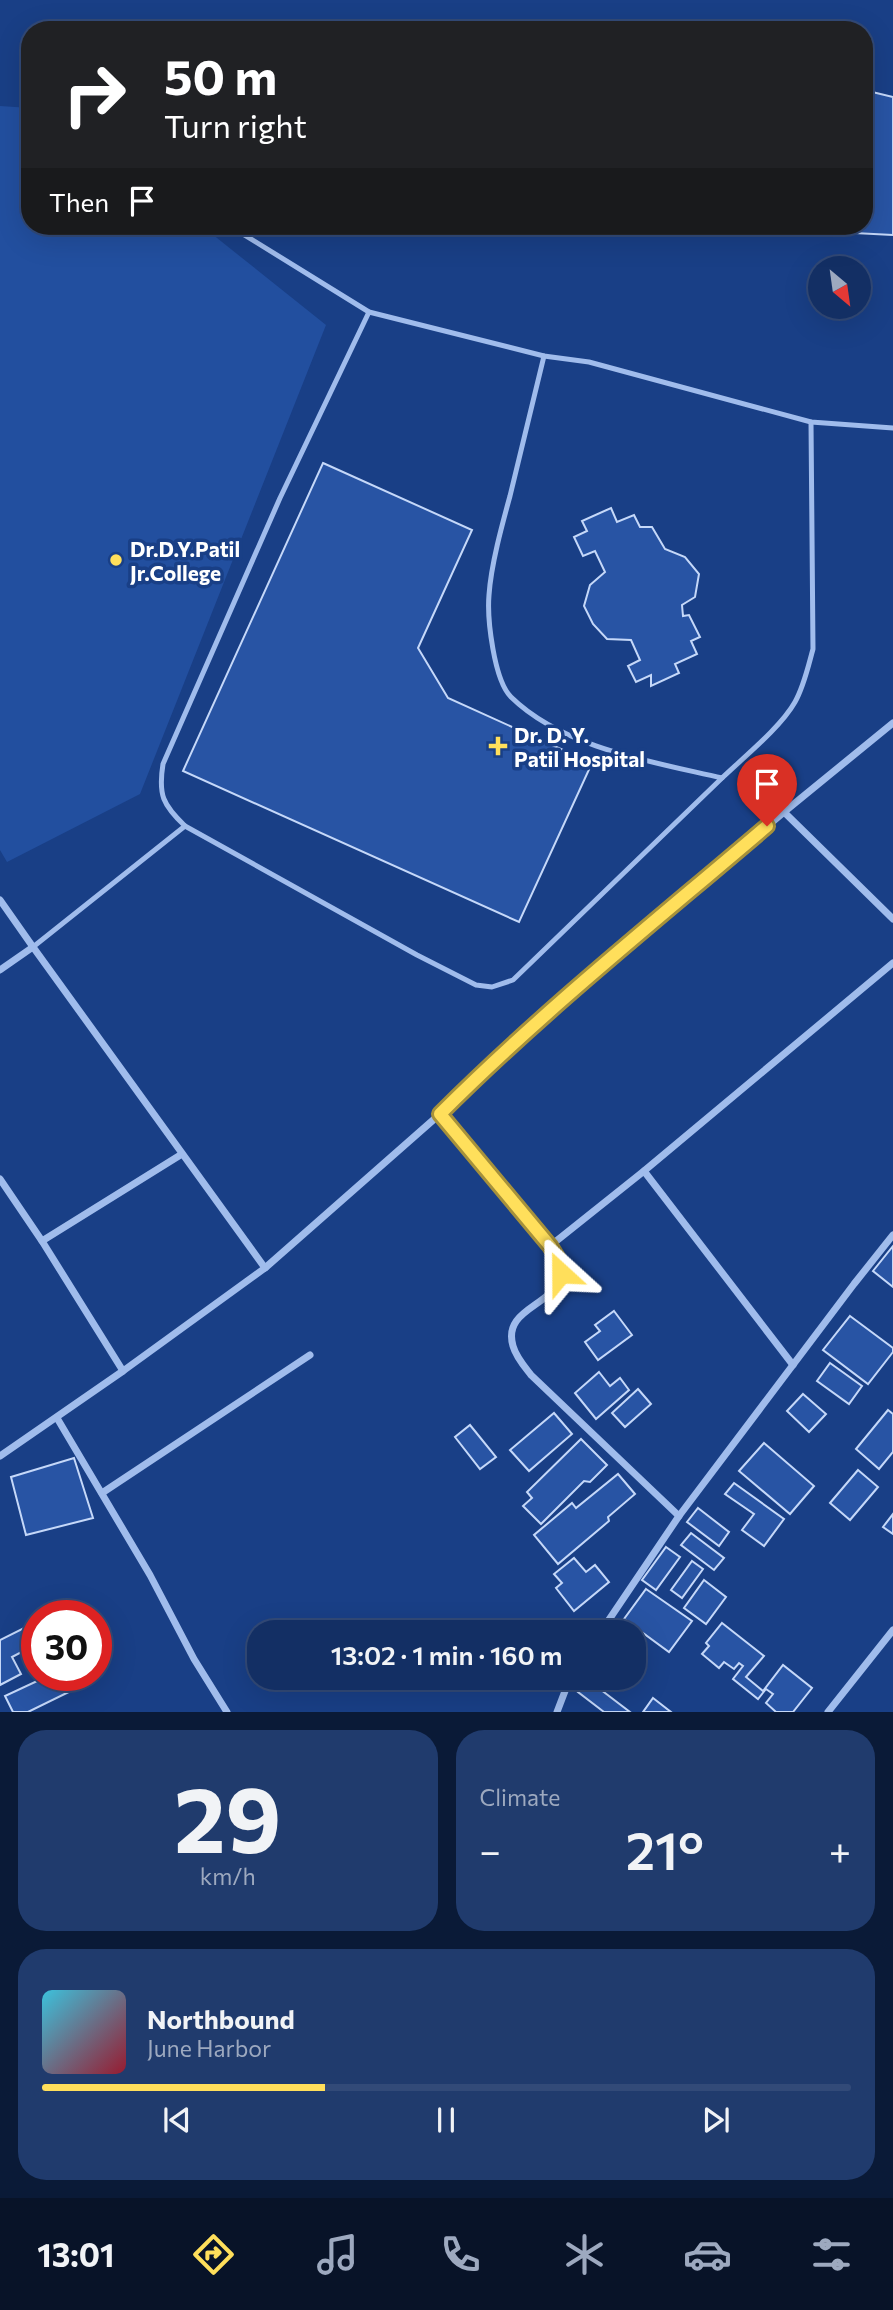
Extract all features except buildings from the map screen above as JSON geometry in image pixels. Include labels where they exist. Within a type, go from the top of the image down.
[{"type":"street","points":[[0,1456],[265,1268],[440,1114],[479,1074],[550,1011],[783,812],[893,723]]},
{"type":"street","points":[[783,812],[893,919]]},
{"type":"street","points":[[0,900],[265,1268]]},
{"type":"street","points":[[0,970],[33,947]]},
{"type":"street","points":[[550,1246],[893,963]]},
{"type":"street","points":[[440,1114],[558,1259],[561,1273],[558,1285],[517,1320],[512,1332],[513,1346],[519,1359],[531,1375],[679,1516]]},
{"type":"street","points":[[42,1241],[182,1154]]},
{"type":"street","points":[[644,1171],[793,1365]]},
{"type":"street","points":[[0,1179],[123,1371]]},
{"type":"street","points":[[609,1620],[679,1516],[853,1284],[893,1235]]},
{"type":"street","points":[[103,1493],[310,1355]]},
{"type":"street","points":[[57,1418],[103,1493],[194,1659],[227,1712]]},
{"type":"street","points":[[828,1712],[893,1630]]},
{"type":"street","points":[[557,1712],[565,1690]]},
{"type":"lane","points":[[245,235],[369,312],[544,356],[589,362],[811,422],[893,428]]},
{"type":"lane","points":[[369,312],[279,498],[163,764],[160,784],[162,798],[170,812],[185,826],[416,955],[477,985],[492,987],[513,980],[722,778],[795,703],[805,680],[813,649],[811,422]]},
{"type":"lane","points":[[544,356],[503,523],[489,594],[491,643],[508,694],[536,718],[590,744],[722,778]]},
{"type":"lane","points":[[33,947],[185,826]]},
{"type":"shaded area","name":"Dr.D.Y.Patil Jr.College","points":[[0,106],[21,107],[21,235],[213,235],[326,325],[140,794],[7,862],[0,850]]},
{"type":"place","name":"Dr.D.Y.Patil Jr.College","points":[[116,560]]},
{"type":"place","name":"Dr. D. Y. Patil Hospital","points":[[498,746]]},
{"type":"route","points":[[561,1273],[558,1259],[550,1246],[440,1114],[479,1074],[550,1011],[767,826]]}]
